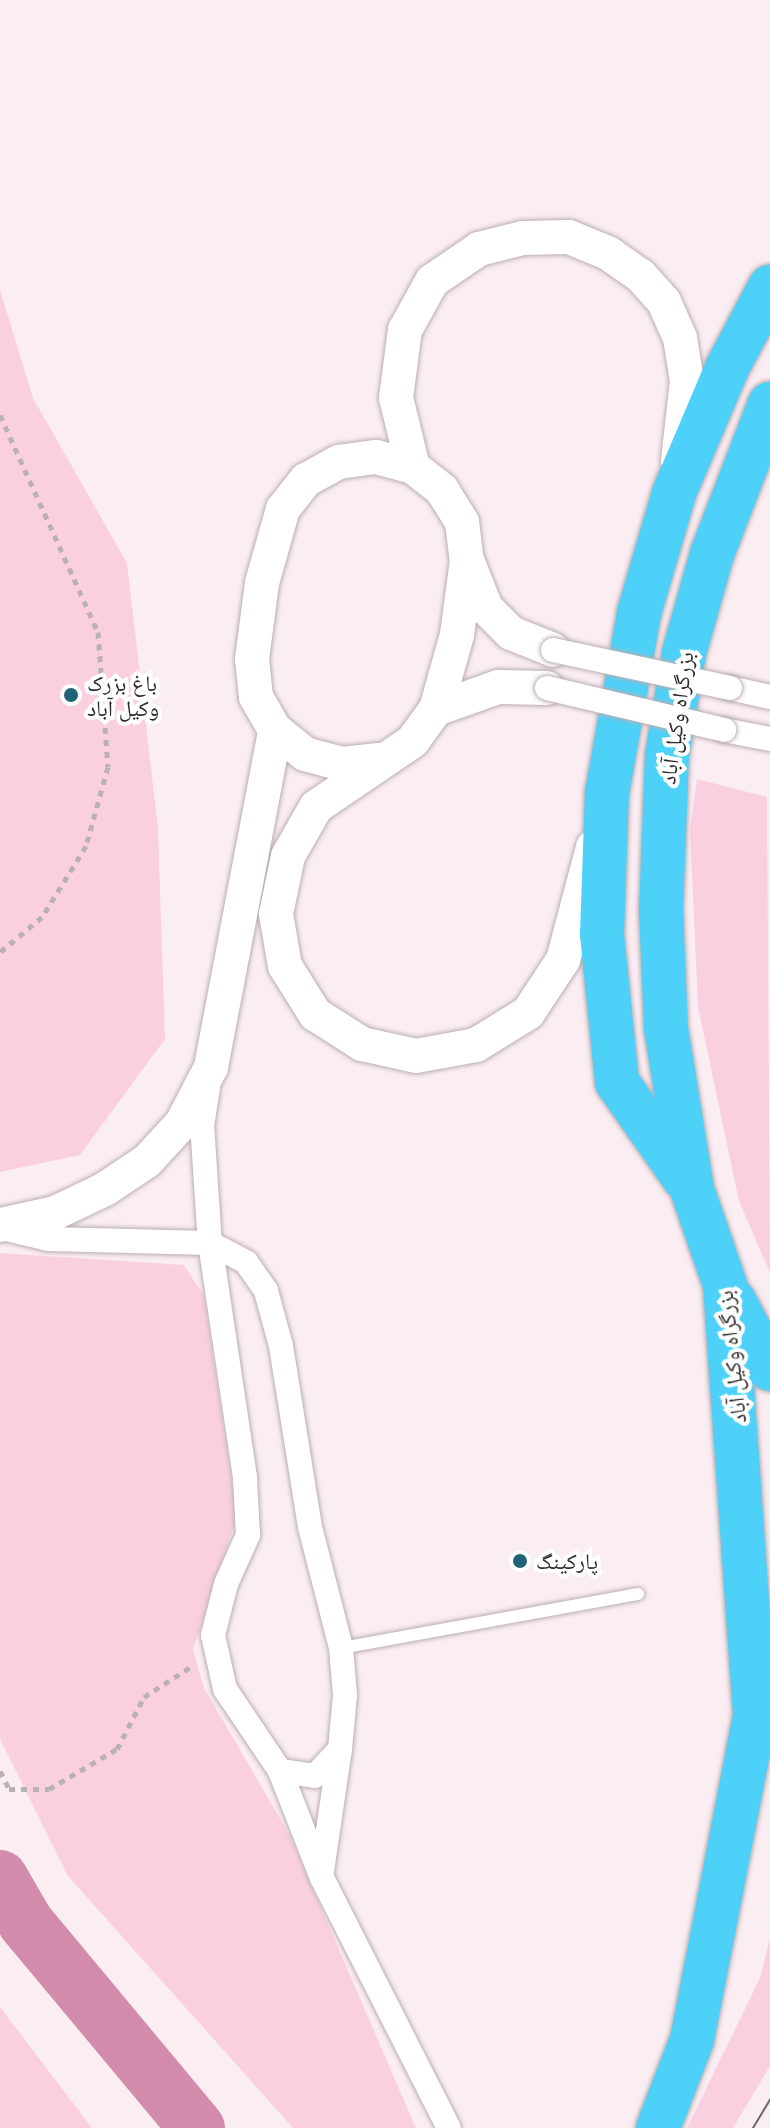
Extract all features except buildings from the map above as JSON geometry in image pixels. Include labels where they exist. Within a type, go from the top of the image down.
[{"type":"highway","points":[[692,1189],[617,1082],[602,934],[607,793],[639,613],[674,493],[727,368],[770,287]]},
{"type":"highway","name":"بزرگراه وکیل آباد","points":[[658,2128],[692,2040],[755,1715],[725,1285],[692,1189],[666,1029],[661,911],[667,756],[684,653],[708,568],[770,404]]},
{"type":"highway","points":[[725,1285],[770,1369]]},
{"type":"street","points":[[413,467],[396,398],[405,330],[432,281],[479,249],[523,238],[569,237],[608,253],[640,275],[664,302],[680,338],[687,381],[674,493]]},
{"type":"street","points":[[379,760],[342,764],[305,754],[275,730],[256,697],[252,659],[262,583],[283,509],[306,480],[339,462],[376,457],[413,467],[442,490],[462,522],[467,560],[486,608],[511,633],[553,650],[770,697]]},
{"type":"street","points":[[467,560],[457,635],[436,709],[413,741],[379,760],[316,807],[288,856],[276,914],[285,966],[315,1014],[362,1044],[416,1056],[476,1045],[528,1013],[563,960],[607,793]]},
{"type":"street","points":[[436,709],[498,687],[547,688],[770,739]]},
{"type":"street","points":[[275,730],[202,1124],[210,1243],[245,1478],[248,1535],[226,1584],[213,1635],[225,1689],[280,1771],[322,1878],[449,2128]]},
{"type":"street","points":[[0,1226],[55,1213],[147,1161],[182,1123],[211,1067]]},
{"type":"street","points":[[0,1226],[48,1239],[210,1243],[246,1262],[266,1291],[281,1346],[310,1527],[341,1648],[345,1695],[322,1878]]},
{"type":"street","points":[[280,1771],[315,1776],[340,1749]]},
{"type":"lane","points":[[341,1648],[638,1594]]},
{"type":"path","points":[[0,415],[98,632],[108,767],[86,846],[42,917],[0,952]]},
{"type":"path","points":[[0,1771],[9,1789],[49,1789],[117,1749],[144,1697],[184,1671]]},
{"type":"shaded area","name":"باغ بزرک وکیل آباد","points":[[0,290],[33,398],[127,563],[158,828],[165,1039],[80,1155],[0,1172]]},
{"type":"shaded area","points":[[697,779],[767,797],[770,1273],[739,1201],[698,1007],[690,830]]},
{"type":"shaded area","points":[[0,1253],[184,1265],[204,1296],[237,1517],[193,1650],[204,1688],[289,1834],[416,2128],[293,2128],[68,1876],[0,1739]]},
{"type":"shaded area","points":[[770,1938],[770,2066],[733,2128],[687,2128],[760,1978]]},
{"type":"shaded area","points":[[0,2007],[92,2128],[0,2128]]},
{"type":"waterway","points":[[0,1878],[26,1923],[197,2128]]},
{"type":"tram line","points":[[753,2128],[770,2100]]},
{"type":"place","name":"باغ بزرک وکیل آباد","points":[[71,695]]},
{"type":"place","name":"پارکینگ","points":[[520,1561]]}]
